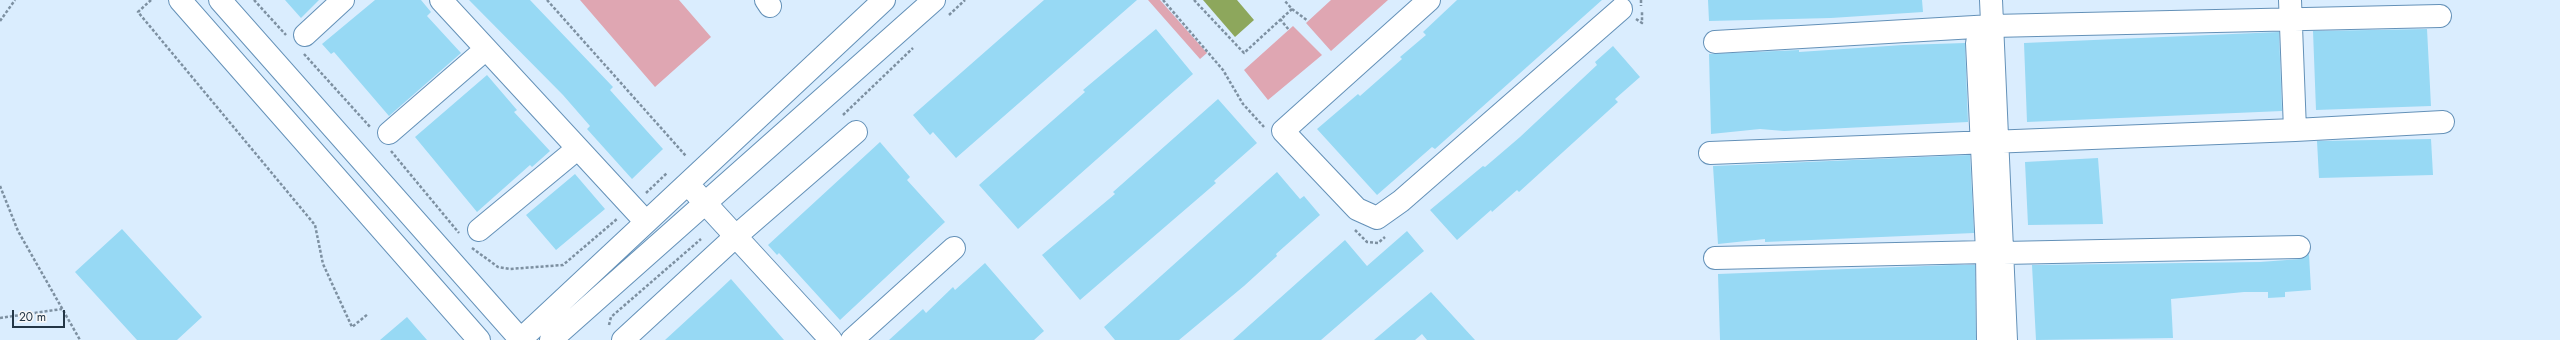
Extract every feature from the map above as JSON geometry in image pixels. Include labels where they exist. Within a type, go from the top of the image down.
[{"type":"street","points":[[180,0],[478,340]]},
{"type":"street","points":[[220,0],[520,340],[884,0]]},
{"type":"street","points":[[298,41],[343,0]]},
{"type":"street","points":[[440,0],[646,222]]},
{"type":"street","points":[[1429,0],[1283,132],[1357,209],[1378,218],[1401,202],[1621,9]]},
{"type":"street","points":[[1977,0],[1984,27],[1995,253],[2006,340]]},
{"type":"street","points":[[1984,27],[1991,0]]},
{"type":"street","points":[[551,340],[705,202],[941,8]]},
{"type":"street","points":[[2290,10],[2295,130]]},
{"type":"street","points":[[1715,42],[2290,10],[2440,16]]},
{"type":"street","points":[[383,136],[486,49]]},
{"type":"street","points":[[1710,153],[2295,130],[2443,122]]},
{"type":"street","points":[[616,334],[729,229],[849,124]]},
{"type":"street","points":[[331,172],[352,149]]},
{"type":"street","points":[[470,237],[577,149]]},
{"type":"street","points":[[687,184],[831,340]]},
{"type":"street","points":[[1715,258],[2299,247]]},
{"type":"street","points":[[852,340],[954,248]]},
{"type":"street","points":[[1988,340],[1995,253]]},
{"type":"path","points":[[0,21],[15,0]]},
{"type":"path","points":[[151,0],[138,12],[315,225],[323,264],[352,327],[368,314]]},
{"type":"path","points":[[254,0],[298,41],[383,136],[470,237],[475,252],[498,267],[510,269],[563,265]]},
{"type":"path","points":[[547,0],[686,156]]},
{"type":"path","points":[[941,8],[965,0]]},
{"type":"path","points":[[1162,0],[1223,70],[1243,104],[1263,125]]},
{"type":"path","points":[[1194,0],[1244,53],[1292,9]]},
{"type":"path","points":[[1284,0],[1292,9],[1308,21]]},
{"type":"path","points":[[1280,19],[1289,30]]},
{"type":"path","points":[[849,124],[919,42]]},
{"type":"path","points":[[0,186],[18,231],[80,340]]},
{"type":"path","points":[[616,334],[611,317],[729,229]]},
{"type":"path","points":[[0,318],[62,309]]},
{"type":"shaded area","points":[[580,0],[679,0],[711,37],[655,87]]},
{"type":"shaded area","points":[[1148,0],[1160,0],[1207,53],[1200,59]]},
{"type":"shaded area","points":[[1203,0],[1237,0],[1254,20],[1235,37]]},
{"type":"shaded area","points":[[1331,0],[1388,0],[1331,51],[1306,23]]},
{"type":"shaded area","points":[[1293,26],[1322,55],[1268,100],[1244,70]]},
{"type":"building","points":[[285,0],[319,0],[301,18]]},
{"type":"building","points":[[375,0],[421,0],[431,12],[427,16],[461,53],[389,116],[334,52],[331,54],[322,44]]},
{"type":"building","points":[[469,0],[530,0],[613,87],[610,90],[663,149],[632,179],[587,129],[590,126],[563,95]]},
{"type":"building","points":[[1044,0],[1137,0],[956,158],[933,132],[930,135],[913,115]]},
{"type":"building","points":[[1457,0],[1602,0],[1435,149],[1432,147],[1377,195],[1317,129],[1358,94],[1360,96],[1402,59],[1400,57],[1426,35],[1423,32]]},
{"type":"building","points":[[1708,0],[1922,0],[1923,12],[1831,18],[1709,21]]},
{"type":"building","points":[[1156,29],[1193,74],[1018,229],[979,185],[1085,92],[1083,90]]},
{"type":"building","points":[[2427,29],[2431,106],[2316,110],[2313,31]]},
{"type":"building","points":[[2279,32],[2282,111],[2027,122],[2024,43]]},
{"type":"building","points":[[1965,43],[1968,122],[1784,131],[1760,129],[1711,134],[1709,54],[1799,50],[1799,52],[1903,45]]},
{"type":"building","points":[[1613,46],[1640,77],[1615,99],[1618,102],[1519,192],[1517,190],[1492,212],[1491,210],[1457,240],[1430,210],[1483,166],[1485,167],[1520,137],[1597,65],[1595,62]]},
{"type":"building","points":[[487,75],[517,110],[514,112],[550,151],[532,167],[530,165],[477,212],[415,137]]},
{"type":"building","points":[[1218,99],[1257,143],[1214,181],[1216,183],[1080,300],[1042,255],[1115,194],[1113,192]]},
{"type":"building","points":[[2431,139],[2433,175],[2319,178],[2317,141]]},
{"type":"building","points":[[880,142],[910,177],[907,180],[945,222],[840,320],[779,253],[777,255],[768,245]]},
{"type":"building","points":[[1970,155],[1974,233],[1765,242],[1765,239],[1718,244],[1713,166]]},
{"type":"building","points":[[2098,158],[2103,224],[2028,225],[2025,162]]},
{"type":"building","points":[[1277,172],[1300,199],[1304,196],[1320,215],[1276,254],[1277,256],[1244,286],[1179,340],[1115,340],[1104,327]]},
{"type":"building","points":[[575,174],[605,209],[556,250],[526,215]]},
{"type":"building","points":[[122,229],[202,317],[177,340],[137,340],[75,272]]},
{"type":"building","points":[[1407,231],[1424,251],[1321,340],[1233,340],[1345,240],[1367,266]]},
{"type":"building","points":[[2309,254],[2311,290],[2285,292],[2285,297],[2268,298],[2268,292],[2244,292],[2171,299],[2173,338],[2036,340],[2032,265],[2260,262],[2300,259]]},
{"type":"building","points":[[985,263],[1044,331],[1034,340],[889,340],[923,309],[926,313],[953,287],[955,290]]},
{"type":"building","points":[[1975,265],[1976,340],[1720,340],[1718,274]]},
{"type":"building","points":[[731,279],[784,340],[665,340],[714,295]]},
{"type":"building","points":[[1431,292],[1475,340],[1427,340],[1422,334],[1415,340],[1374,340]]},
{"type":"building","points":[[407,317],[427,340],[380,340]]}]
